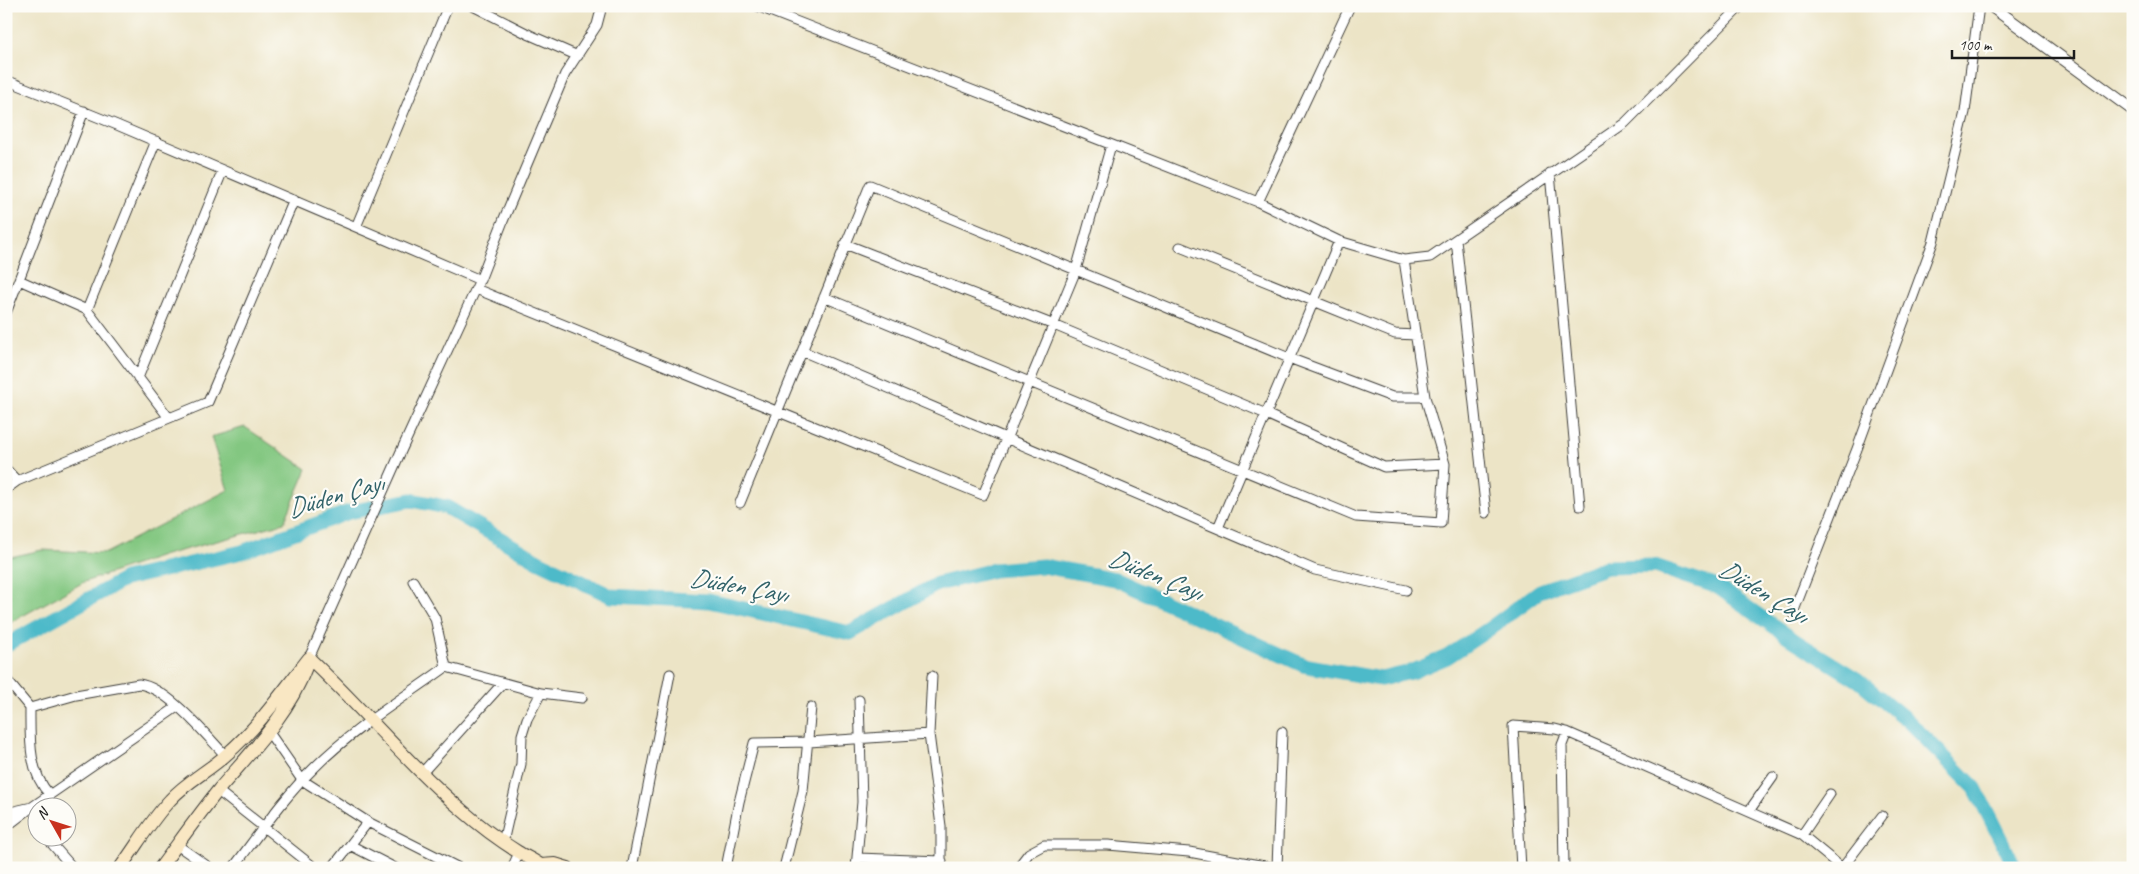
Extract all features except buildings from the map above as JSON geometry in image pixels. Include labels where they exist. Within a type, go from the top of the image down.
[{"type":"main road","points":[[309,658],[342,689],[421,774],[464,812],[538,866],[555,864],[568,868]]},
{"type":"main road","points":[[160,868],[218,791],[268,731],[300,683],[309,658]]},
{"type":"main road","points":[[120,868],[168,802],[182,788],[226,756],[257,724],[309,658]]},
{"type":"street","points":[[356,227],[448,6]]},
{"type":"street","points":[[473,6],[530,35],[578,56]]},
{"type":"street","points":[[309,658],[478,284],[565,74],[597,25],[602,6]]},
{"type":"street","points":[[757,6],[1258,202],[1339,241],[1404,260],[1430,257],[1625,122],[1741,6]]},
{"type":"street","points":[[1258,202],[1350,6]]},
{"type":"street","points":[[1793,613],[1858,449],[1933,242],[1965,112],[1979,6]]},
{"type":"street","points":[[1990,6],[2133,110]]},
{"type":"street","points":[[7,84],[84,111],[156,141],[356,227],[478,284],[777,411],[983,495],[1076,270],[1111,145]]},
{"type":"street","points":[[6,313],[84,111]]},
{"type":"street","points":[[87,310],[156,141]]},
{"type":"street","points":[[138,378],[223,170]]},
{"type":"street","points":[[1550,173],[1580,506]]},
{"type":"street","points":[[740,503],[870,185],[1289,358],[1392,397],[1425,397]]},
{"type":"street","points":[[6,489],[17,481],[208,402],[294,200]]},
{"type":"street","points":[[1456,240],[1486,513]]},
{"type":"street","points":[[1218,528],[1339,241]]},
{"type":"street","points":[[845,244],[1054,325],[1266,414],[1384,467],[1445,464]]},
{"type":"street","points":[[1180,247],[1395,334],[1416,335]]},
{"type":"street","points":[[824,296],[1356,518],[1441,523],[1445,464],[1425,397],[1404,260]]},
{"type":"street","points":[[19,280],[87,310],[169,418]]},
{"type":"street","points":[[802,351],[1315,570],[1406,590]]},
{"type":"street","points":[[6,470],[17,481]]},
{"type":"street","points":[[413,581],[435,618],[446,667]]},
{"type":"street","points":[[446,667],[541,693],[582,698]]},
{"type":"street","points":[[233,868],[264,826],[316,765],[370,721],[446,667]]},
{"type":"street","points":[[632,868],[670,674]]},
{"type":"street","points":[[859,700],[862,802],[856,863],[942,864],[941,826],[929,734],[932,676]]},
{"type":"street","points":[[6,678],[30,708],[30,748],[38,779],[50,795],[177,707]]},
{"type":"street","points":[[421,774],[503,683]]},
{"type":"street","points":[[30,708],[76,695],[138,684],[157,690],[177,707],[226,756]]},
{"type":"street","points":[[503,842],[521,764],[522,735],[527,719],[541,693]]},
{"type":"street","points":[[784,868],[803,791],[811,707]]},
{"type":"street","points":[[1521,868],[1513,726],[1555,729],[1567,732],[1802,835],[1842,868],[1882,816]]},
{"type":"street","points":[[268,731],[302,780],[368,822],[458,868]]},
{"type":"street","points":[[1021,868],[1022,862],[1029,853],[1044,845],[1108,845],[1189,852],[1276,868],[1282,732]]},
{"type":"street","points":[[1564,868],[1562,745],[1567,732]]},
{"type":"street","points":[[726,868],[739,802],[754,743],[809,742],[929,734]]},
{"type":"street","points":[[1749,811],[1773,777]]},
{"type":"street","points":[[218,791],[316,868]]},
{"type":"street","points":[[1802,835],[1830,794]]},
{"type":"street","points":[[6,813],[28,811]]},
{"type":"street","points":[[6,828],[28,815]]},
{"type":"street","points":[[332,868],[368,822]]},
{"type":"street","points":[[350,844],[395,868]]},
{"type":"street","points":[[177,845],[210,868]]},
{"type":"street","points":[[54,846],[73,868]]},
{"type":"street","points":[[512,868],[519,853]]},
{"type":"green space","points":[[245,427],[307,469],[284,523],[165,555],[84,582],[6,625],[6,558],[42,550],[106,553],[228,490],[211,437]]},
{"type":"waterway","name":"Düden Çayı","points":[[6,645],[125,579],[242,552],[349,512],[411,500],[446,507],[538,561],[611,596],[709,601],[850,633],[937,584],[994,570],[1043,566],[1115,579],[1303,665],[1381,679],[1411,672],[1447,657],[1540,591],[1607,567],[1655,566],[1718,587],[1795,641],[1858,680],[1908,721],[1975,788],[2015,868]]}]
